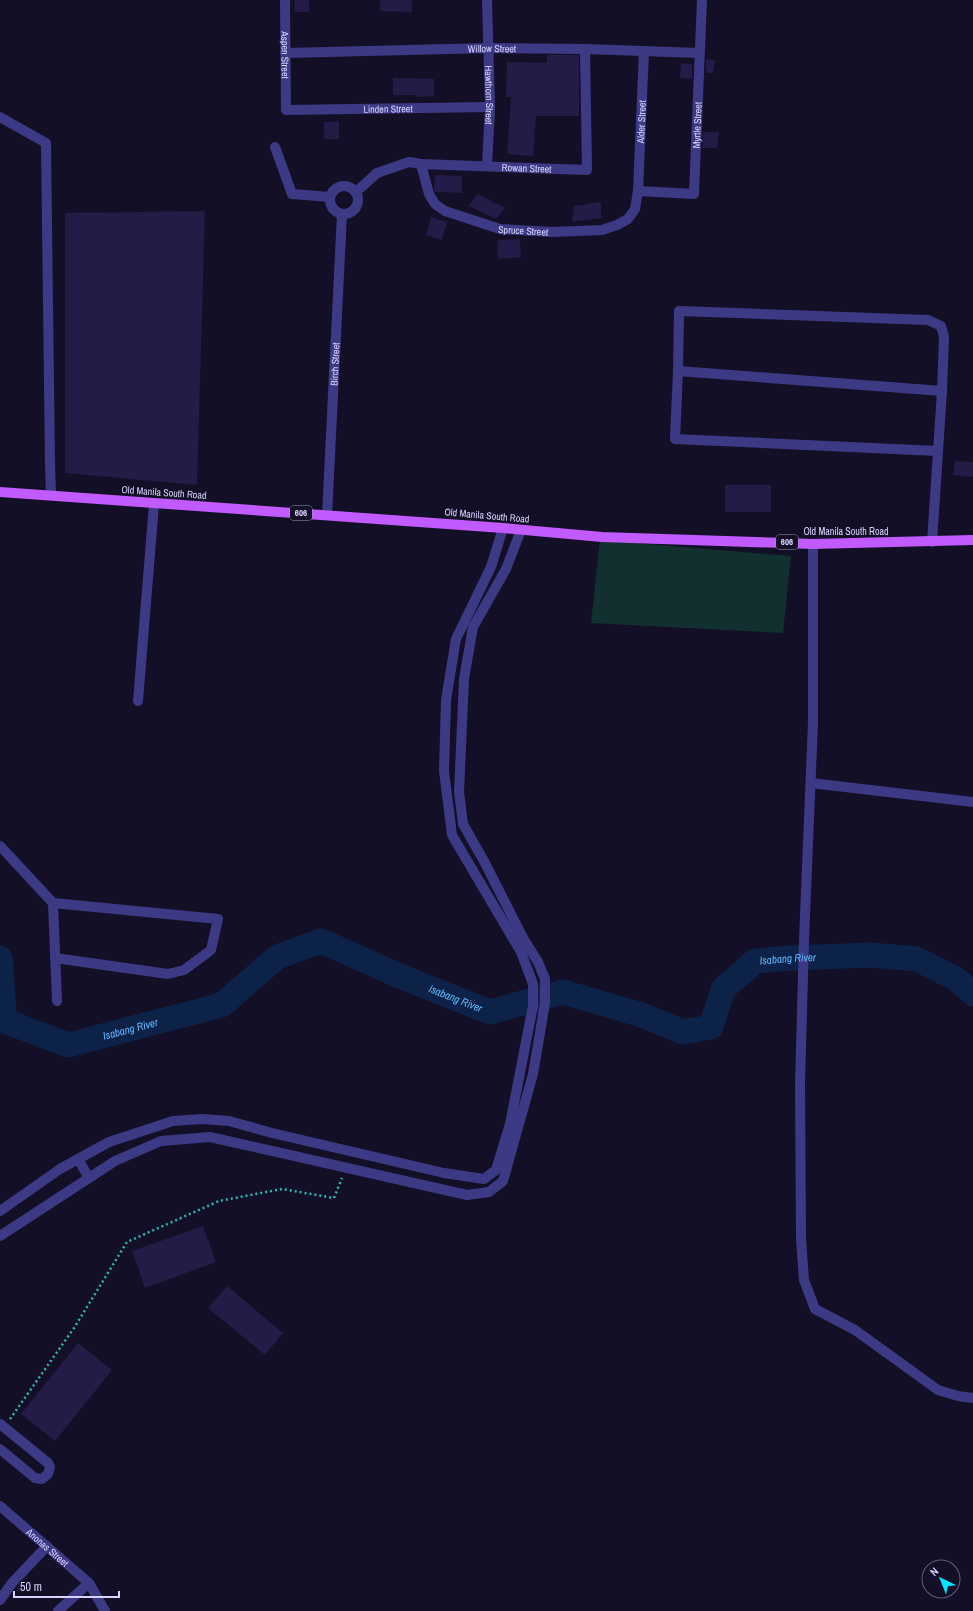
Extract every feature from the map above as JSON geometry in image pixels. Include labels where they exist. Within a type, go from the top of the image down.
[{"type":"main road","name":"Old Manila South Road","points":[[0,492],[503,528],[602,537],[813,544],[973,540]]},
{"type":"street","name":"Aspen Street","points":[[285,0],[286,110]]},
{"type":"street","name":"Hawthorn Street","points":[[487,0],[490,107],[487,166]]},
{"type":"street","name":"Myrtle Street","points":[[638,192],[694,194],[702,0]]},
{"type":"street","name":"Willow Street","points":[[285,53],[489,48],[585,49],[699,53]]},
{"type":"street","name":"Rowan Street","points":[[356,192],[377,173],[409,162],[421,164],[586,170],[585,49]]},
{"type":"street","name":"Alder Street","points":[[638,192],[644,51]]},
{"type":"street","name":"Linden Street","points":[[286,110],[490,107]]},
{"type":"street","points":[[0,116],[46,143],[51,495]]},
{"type":"street","points":[[275,147],[292,194],[330,197]]},
{"type":"street","name":"Spruce Street","points":[[421,164],[429,194],[435,204],[445,211],[500,229],[552,232],[602,230],[617,226],[628,219],[635,209],[638,192]]},
{"type":"street","points":[[347,186],[356,192],[357,203],[352,211],[342,214],[331,206],[330,197],[336,188],[347,186]]},
{"type":"street","name":"Birch Street","points":[[327,515],[342,214]]},
{"type":"street","points":[[932,542],[942,391],[944,337],[942,326],[928,320],[678,311],[678,371],[675,439],[938,451]]},
{"type":"street","points":[[678,371],[942,391]]},
{"type":"street","points":[[138,702],[154,504]]},
{"type":"street","points":[[0,1211],[60,1169],[109,1142],[180,1120],[229,1121],[333,1148],[444,1173],[484,1179],[496,1170],[510,1124],[533,1006],[534,984],[522,952],[452,835],[444,771],[446,700],[456,639],[491,568],[503,528]]},
{"type":"street","points":[[0,1236],[115,1161],[161,1141],[210,1137],[467,1195],[488,1192],[503,1181],[533,1074],[545,1003],[545,979],[538,962],[523,938],[492,876],[463,824],[459,792],[464,678],[473,627],[506,569],[521,530]]},
{"type":"street","points":[[813,544],[813,722],[800,1084],[801,1239],[804,1280],[815,1309],[855,1330],[938,1390],[958,1396],[973,1398]]},
{"type":"street","points":[[811,783],[973,802]]},
{"type":"street","points":[[0,846],[53,903],[57,1001]]},
{"type":"street","points":[[53,903],[218,920],[211,950],[184,970],[168,974],[55,958]]},
{"type":"street","points":[[328,1164],[333,1148]]},
{"type":"street","points":[[78,1159],[89,1178]]},
{"type":"street","points":[[0,1449],[35,1478],[42,1479],[48,1474],[50,1466],[48,1463],[2,1426]]},
{"type":"street","name":"Anonas Street","points":[[1,1509],[47,1546],[89,1583],[105,1611]]},
{"type":"street","points":[[0,1600],[12,1583],[47,1546]]},
{"type":"street","points":[[58,1611],[89,1583]]},
{"type":"path","points":[[2,1426],[74,1328],[127,1242],[220,1202],[282,1189],[334,1198],[346,1168]]},
{"type":"green space","points":[[600,540],[791,556],[783,633],[591,623]]},
{"type":"building","points":[[295,0],[309,0],[309,12],[295,12]]},
{"type":"building","points":[[380,0],[412,0],[412,12],[380,11]]},
{"type":"building","points":[[547,55],[579,55],[579,116],[536,116],[533,156],[507,154],[511,97],[506,97],[507,62],[547,63]]},
{"type":"building","points":[[706,59],[715,60],[713,73],[706,73]]},
{"type":"building","points":[[681,63],[692,64],[692,79],[680,78]]},
{"type":"building","points":[[393,78],[434,79],[434,96],[416,97],[416,95],[393,95]]},
{"type":"building","points":[[324,122],[339,122],[339,139],[324,139]]},
{"type":"building","points":[[703,132],[719,132],[717,148],[702,148]]},
{"type":"building","points":[[435,175],[462,176],[462,193],[435,192]]},
{"type":"building","points":[[477,194],[505,208],[496,219],[469,206]]},
{"type":"building","points":[[601,202],[601,218],[572,222],[574,206]]},
{"type":"building","points":[[205,211],[197,485],[65,473],[65,213]]},
{"type":"building","points":[[431,217],[447,222],[442,240],[426,235]]},
{"type":"building","points":[[520,239],[521,257],[498,259],[497,240]]},
{"type":"building","points":[[955,461],[973,462],[973,477],[953,475]]},
{"type":"building","points":[[725,485],[771,485],[771,512],[725,512]]},
{"type":"building","points":[[203,1226],[216,1262],[145,1288],[132,1251]]},
{"type":"building","points":[[227,1286],[283,1333],[265,1355],[208,1308]]},
{"type":"building","points":[[78,1343],[112,1370],[55,1441],[21,1414]]},
{"type":"waterway","name":"Isabang River","points":[[0,958],[5,1021],[68,1045],[222,1005],[277,957],[321,941],[402,977],[490,1012],[563,992],[642,1015],[683,1032],[711,1027],[723,989],[755,961],[871,955],[917,959],[956,979],[973,994]]}]
